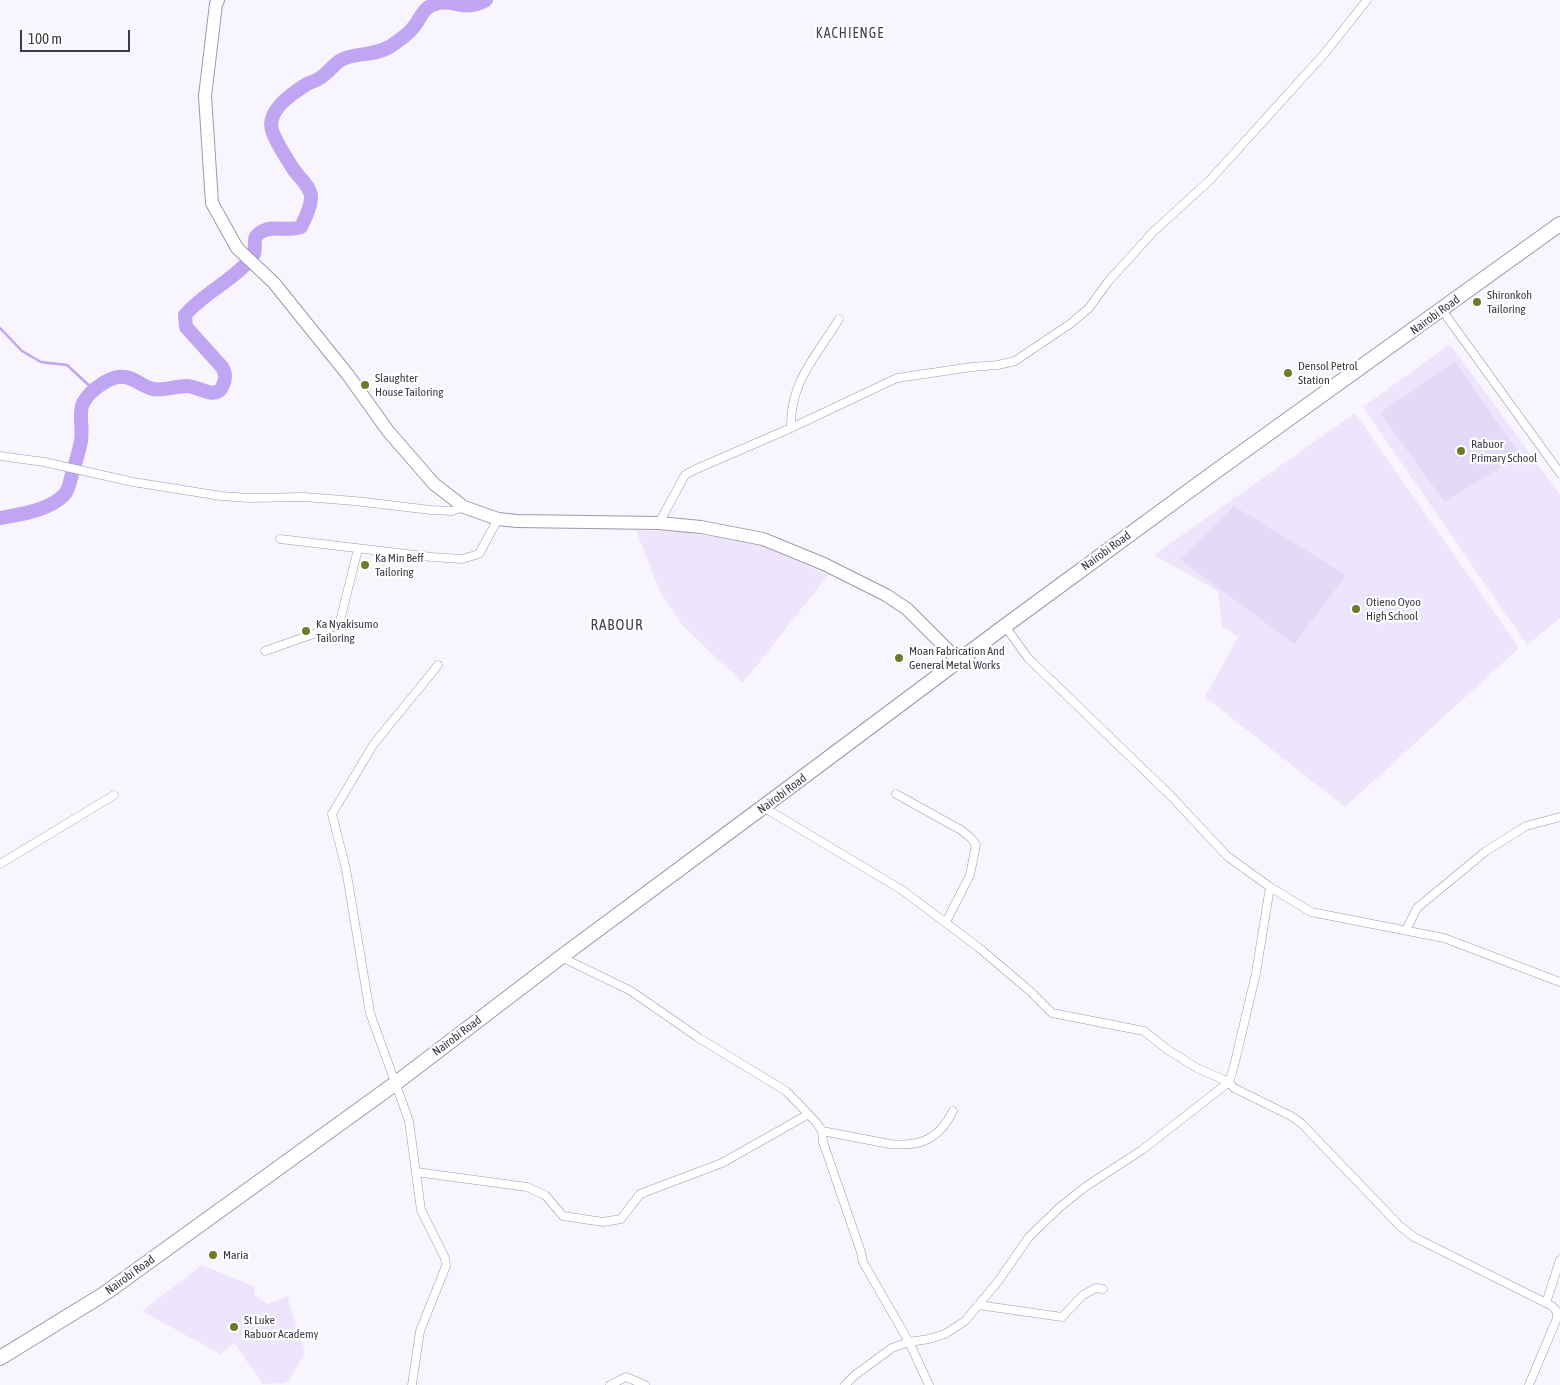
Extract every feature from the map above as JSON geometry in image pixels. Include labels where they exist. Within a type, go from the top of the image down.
[{"type":"highway","name":"Nairobi Road","points":[[0,1358],[104,1294],[396,1083],[561,957],[1005,626],[1212,474],[1560,224]]},
{"type":"main road","points":[[218,0],[205,96],[212,203],[237,248],[274,283],[348,375],[388,430],[434,484],[464,507],[498,519],[517,521],[659,523],[702,527],[763,540],[824,564],[886,595],[907,609],[959,661]]},
{"type":"street","points":[[659,523],[685,476],[694,470],[791,428],[897,378],[998,365],[1015,361],[1070,324],[1089,308],[1107,283],[1153,232],[1210,180],[1325,53],[1367,0]]},
{"type":"street","points":[[1442,310],[1560,473]]},
{"type":"street","points":[[791,428],[790,410],[802,377],[839,319]]},
{"type":"street","points":[[0,456],[60,466],[133,482],[221,496],[249,498],[304,497],[452,511],[464,507]]},
{"type":"street","points":[[280,539],[462,559],[479,554],[498,519]]},
{"type":"street","points":[[265,651],[339,625],[358,549]]},
{"type":"street","points":[[1005,626],[1028,658],[1172,797],[1227,856],[1270,887],[1312,912],[1444,938],[1560,982]]},
{"type":"street","points":[[414,1384],[420,1331],[446,1266],[445,1258],[421,1210],[409,1121],[370,1013],[346,869],[332,814],[373,745],[438,665]]},
{"type":"street","points":[[896,794],[962,830],[976,845],[970,875],[946,922]]},
{"type":"street","points":[[0,864],[114,795]]},
{"type":"street","points":[[763,807],[902,890],[978,947],[1030,991],[1052,1013],[1144,1031],[1190,1064],[1229,1082],[1234,1088],[1291,1116],[1301,1123],[1400,1226],[1414,1237],[1552,1306],[1557,1312],[1557,1318],[1528,1385]]},
{"type":"street","points":[[1406,930],[1417,908],[1486,851],[1526,826],[1560,817]]},
{"type":"street","points":[[845,1385],[855,1375],[892,1348],[945,1334],[965,1321],[999,1280],[1029,1238],[1060,1207],[1085,1187],[1142,1150],[1229,1082],[1256,973],[1270,887]]},
{"type":"street","points":[[561,957],[631,991],[699,1038],[786,1091],[816,1122],[822,1132],[823,1142],[863,1262],[909,1342],[929,1385]]},
{"type":"street","points":[[822,1132],[898,1145],[928,1141],[947,1122],[953,1111]]},
{"type":"street","points":[[416,1172],[527,1187],[545,1195],[563,1216],[602,1222],[612,1221],[621,1219],[640,1194],[722,1163],[807,1114]]},
{"type":"street","points":[[1546,1303],[1560,1260]]},
{"type":"street","points":[[978,1306],[1062,1316],[1083,1295],[1096,1288],[1103,1289]]},
{"type":"street","points":[[610,1385],[626,1377],[645,1385]]},
{"type":"shaded area","name":"Rabuor Primary School","points":[[1450,344],[1560,495],[1560,618],[1527,645],[1363,407]]},
{"type":"shaded area","points":[[1455,361],[1520,455],[1445,502],[1380,413]]},
{"type":"shaded area","name":"Otieno Oyoo High School","points":[[1355,413],[1519,648],[1345,807],[1205,697],[1238,637],[1222,626],[1218,591],[1154,555]]},
{"type":"shaded area","points":[[1234,506],[1346,575],[1294,644],[1181,560]]},
{"type":"shaded area","points":[[636,530],[683,532],[755,543],[828,575],[743,683],[684,627],[661,594]]},
{"type":"shaded area","name":"St Luke Rabuor Academy","points":[[202,1265],[255,1287],[254,1295],[268,1304],[288,1296],[305,1352],[290,1380],[284,1383],[263,1384],[234,1343],[220,1354],[142,1311]]},
{"type":"waterway","points":[[0,518],[50,505],[66,493],[81,441],[81,413],[84,401],[88,395],[106,381],[125,377],[153,389],[187,386],[212,393],[220,390],[225,373],[222,367],[186,327],[185,315],[199,301],[247,263],[254,254],[255,238],[259,233],[267,229],[301,227],[306,217],[311,202],[311,194],[282,150],[271,125],[272,118],[281,104],[301,88],[323,76],[341,60],[352,56],[378,52],[391,46],[410,31],[424,11],[432,5],[438,3],[472,5],[486,0]]},
{"type":"waterway","points":[[0,328],[22,351],[41,362],[67,365],[94,390]]},
{"type":"place","name":"Shironkoh Tailoring","points":[[1477,302]]},
{"type":"place","name":"Densol Petrol Station","points":[[1288,373]]},
{"type":"place","name":"Slaughter House Tailoring","points":[[365,385]]},
{"type":"place","name":"Rabuor Primary School","points":[[1461,451]]},
{"type":"place","name":"Ka Min Beff Tailoring","points":[[365,565]]},
{"type":"place","name":"Otieno Oyoo High School","points":[[1356,609]]},
{"type":"place","name":"Ka Nyakisumo Tailoring","points":[[306,631]]},
{"type":"place","name":"Moan Fabrication And General Metal Works","points":[[899,658]]},
{"type":"place","name":"Maria","points":[[213,1255]]},
{"type":"place","name":"St Luke Rabuor Academy","points":[[234,1327]]},
{"type":"district","name":"KACHIENGE","points":[[850,34]]},
{"type":"district","name":"RABOUR","points":[[617,625]]}]
